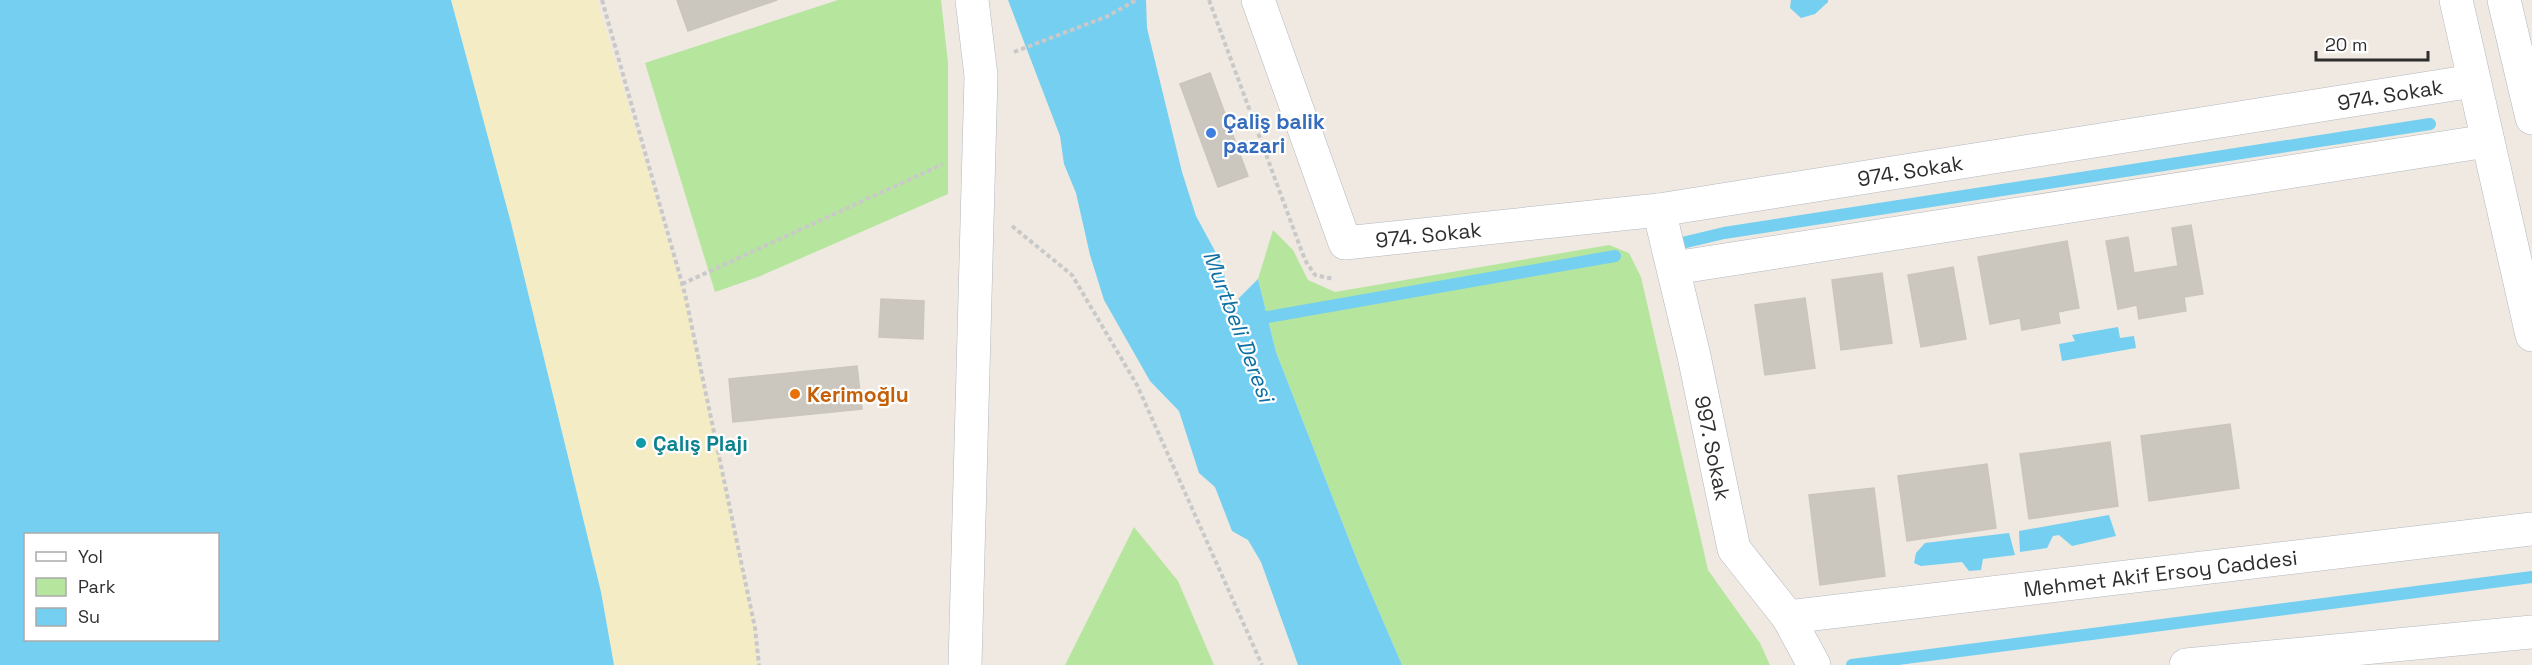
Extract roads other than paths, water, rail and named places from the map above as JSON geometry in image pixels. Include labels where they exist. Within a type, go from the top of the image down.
[{"type":"street","points":[[965,665],[981,76],[972,0]]},
{"type":"street","name":"974. Sokak","points":[[1258,0],[1345,243],[1659,210],[2473,81]]},
{"type":"street","points":[[2456,0],[2532,335]]},
{"type":"street","points":[[2504,0],[2526,61],[2532,118]]},
{"type":"street","points":[[1674,268],[2487,141]]},
{"type":"street","name":"997. Sokak","points":[[1659,210],[1674,268],[1734,549],[1788,617],[1814,665]]},
{"type":"street","name":"Mehmet Akif Ersoy Caddesi","points":[[1788,617],[2532,529]]},
{"type":"street","points":[[2186,665],[2532,632]]},
{"type":"water","points":[[0,0],[451,0],[511,223],[601,592],[614,665],[0,665]]},
{"type":"water","name":"Murtbeli Deresi","points":[[1008,0],[1146,0],[1147,28],[1182,172],[1196,216],[1222,264],[1231,306],[1258,279],[1276,352],[1359,565],[1402,665],[1298,665],[1261,562],[1248,540],[1232,531],[1215,487],[1199,473],[1179,411],[1150,381],[1104,300],[1090,255],[1076,193],[1064,164],[1060,136]]},
{"type":"water","points":[[1791,0],[1828,0],[1828,2],[1815,14],[1801,18],[1790,8]]},
{"type":"water","points":[[2118,327],[2120,338],[2134,336],[2136,348],[2062,361],[2059,344],[2075,341],[2072,335]]},
{"type":"water","points":[[2109,515],[2116,536],[2072,546],[2059,535],[2053,536],[2047,548],[2020,552],[2019,531]]},
{"type":"water","points":[[2009,533],[2015,555],[1983,559],[1981,570],[1969,571],[1962,562],[1921,566],[1914,563],[1916,553],[1925,543]]},
{"type":"waterway","points":[[1682,243],[1724,233],[2430,124]]},
{"type":"waterway","points":[[1268,317],[1615,256]]},
{"type":"waterway","points":[[1852,665],[2532,577]]},
{"type":"place","name":"Çaliş balik pazari","points":[[1211,133]]},
{"type":"place","name":"Kerimoğlu","points":[[795,394]]},
{"type":"place","name":"Çalış Plajı","points":[[641,443]]}]
